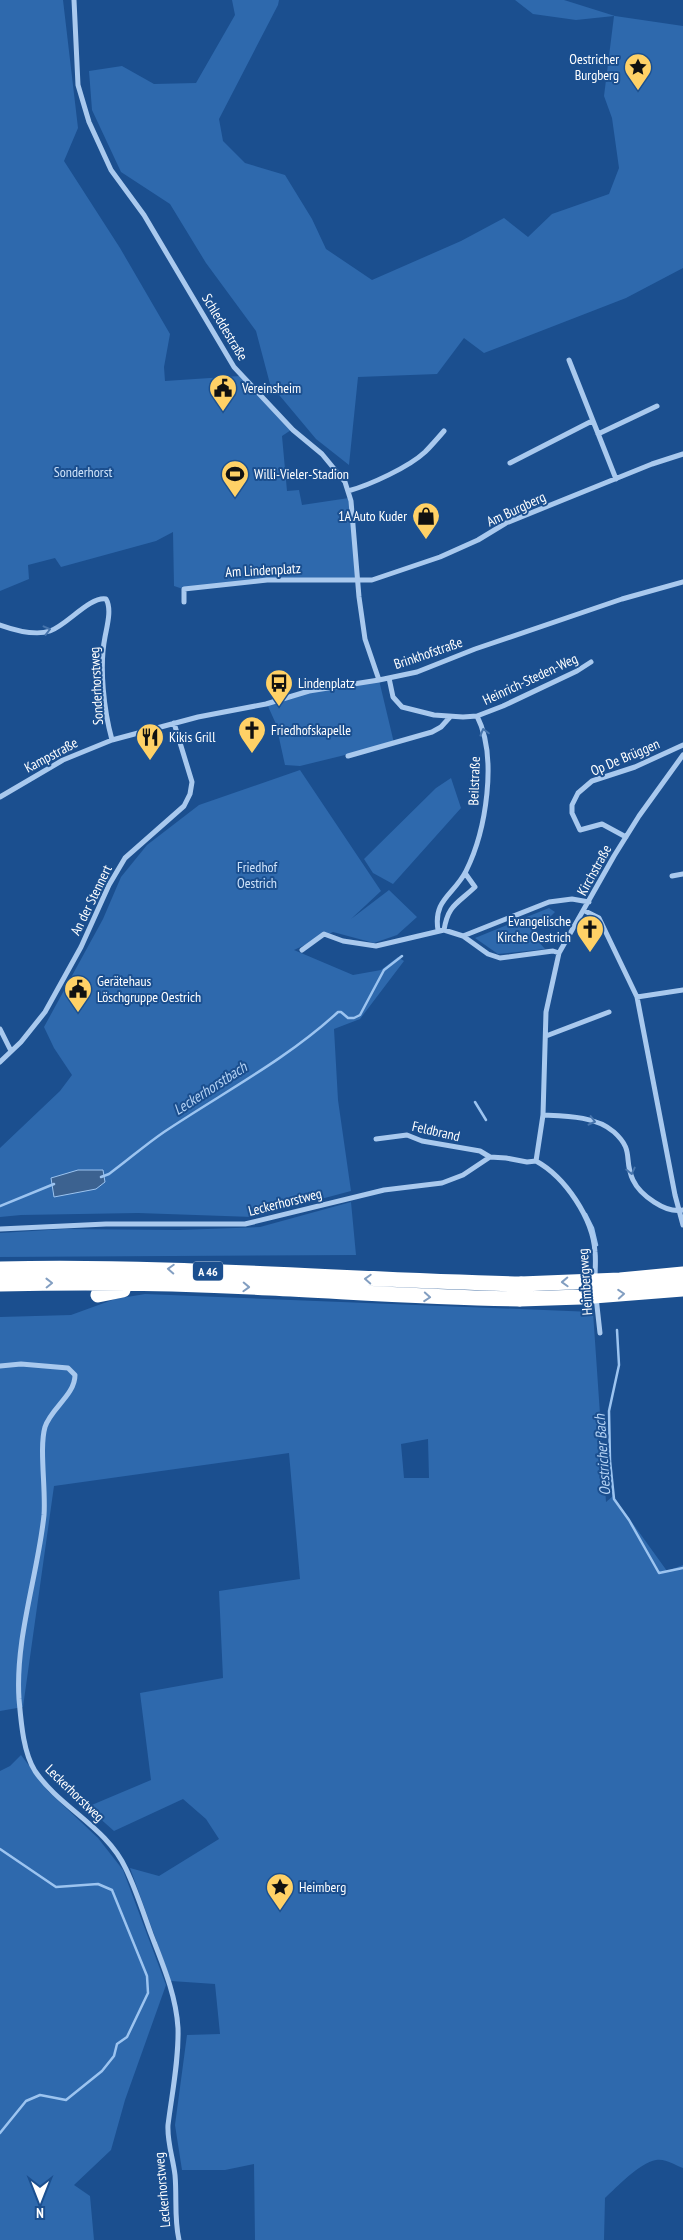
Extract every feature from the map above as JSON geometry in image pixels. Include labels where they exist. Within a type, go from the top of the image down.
[{"type":"highway","name":"A 46","points":[[0,1269],[141,1268],[416,1282],[521,1284],[611,1280],[683,1274]]},
{"type":"highway","name":"A 46","points":[[0,1284],[180,1284],[445,1298],[520,1299],[581,1297],[683,1289]]},
{"type":"highway","points":[[98,1295],[180,1284]]},
{"type":"street","name":"Schleddestraße","points":[[74,0],[78,86],[89,122],[111,170],[144,215],[234,366],[293,430],[332,464],[340,474],[348,491],[365,639],[379,680]]},
{"type":"street","points":[[569,360],[616,479]]},
{"type":"street","points":[[598,434],[657,406]]},
{"type":"street","points":[[510,463],[592,421]]},
{"type":"street","points":[[348,491],[360,488],[404,466],[424,453],[444,431]]},
{"type":"street","name":"Am Burgberg","points":[[358,581],[372,580],[440,557],[478,540],[506,523],[683,454]]},
{"type":"street","name":"Am Lindenplatz","points":[[184,602],[184,589],[207,586],[266,580],[321,578],[358,581]]},
{"type":"street","name":"Brinkhofstraße","points":[[174,723],[266,704],[326,687],[379,680],[417,672],[475,649],[622,599],[683,582]]},
{"type":"street","name":"Sonderhorstweg","points":[[0,625],[13,630],[45,632],[57,627],[94,602],[106,599],[109,603],[102,649],[106,715],[112,740]]},
{"type":"street","name":"Heinrich-Steden-Weg","points":[[478,716],[578,671],[591,662]]},
{"type":"street","points":[[389,678],[393,697],[402,707],[450,717],[478,716]]},
{"type":"street","name":"Beilstraße","points":[[438,931],[439,908],[466,873],[481,833],[487,783],[486,742],[483,727],[478,716]]},
{"type":"street","points":[[348,756],[432,732],[441,727],[450,717]]},
{"type":"street","name":"Kampstraße","points":[[0,797],[63,760],[112,740],[174,723]]},
{"type":"street","name":"An der Stennert","points":[[0,1062],[33,1029],[45,1012],[81,947],[112,878],[126,858],[184,806],[190,794],[192,782],[174,723]]},
{"type":"street","name":"Op De Brüggen","points":[[626,836],[602,824],[580,830],[572,813],[574,799],[592,781],[635,766],[683,745]]},
{"type":"street","name":"Kirchstraße","points":[[536,1161],[543,1115],[546,1012],[559,952],[571,930],[585,911],[626,836],[683,755]]},
{"type":"street","points":[[438,931],[449,910],[475,887],[466,873]]},
{"type":"street","points":[[672,876],[683,874]]},
{"type":"street","points":[[464,936],[549,902],[572,899],[589,902]]},
{"type":"street","points":[[585,911],[599,918],[637,997],[683,1225]]},
{"type":"street","points":[[302,950],[324,934],[344,941],[376,946],[438,931],[464,936],[488,954],[500,958],[553,951],[559,952]]},
{"type":"street","points":[[637,997],[683,990]]},
{"type":"street","points":[[546,1036],[609,1012]]},
{"type":"street","points":[[0,1029],[11,1051]]},
{"type":"street","points":[[543,1115],[590,1120],[613,1131],[628,1150],[630,1170],[634,1182],[665,1209],[681,1211]]},
{"type":"street","name":"Feldbrand","points":[[376,1140],[407,1135],[422,1141],[480,1151],[490,1157]]},
{"type":"street","points":[[490,1157],[527,1162],[536,1161]]},
{"type":"street","name":"Leckerhorstweg","points":[[0,1229],[106,1224],[245,1224],[384,1190],[442,1183],[462,1176],[490,1157]]},
{"type":"street","name":"Heimbergweg","points":[[536,1161],[548,1167],[567,1186],[584,1216],[596,1251],[595,1284]]},
{"type":"street","name":"Heimbergweg","points":[[596,1294],[600,1333]]},
{"type":"street","name":"Leckerhorstweg","points":[[0,1366],[21,1364],[68,1368],[75,1375],[73,1386],[50,1416],[45,1427],[43,1441],[44,1510],[22,1652],[19,1683],[21,1710],[26,1746],[32,1766],[46,1783],[106,1840],[126,1867],[167,1975],[175,2006],[178,2029],[168,2135],[175,2175],[176,2228],[179,2240]]},
{"type":"green space","name":"Sonderhorst","points":[[0,0],[63,0],[78,128],[64,161],[120,248],[170,334],[164,367],[165,381],[240,376],[291,430],[282,436],[287,491],[299,490],[302,505],[349,498],[357,580],[317,578],[183,589],[174,586],[173,532],[156,541],[61,567],[55,558],[28,565],[29,579],[0,591]]},
{"type":"green space","points":[[232,0],[279,0],[219,119],[223,141],[245,163],[285,175],[312,219],[326,249],[372,280],[461,241],[504,218],[528,237],[552,214],[609,194],[619,168],[612,118],[604,96],[614,16],[576,20],[533,14],[515,0],[564,0],[615,16],[683,26],[683,268],[626,298],[484,353],[464,338],[437,374],[358,377],[349,465],[316,439],[270,384],[256,331],[206,263],[170,204],[121,172],[92,110],[89,71],[122,66],[154,84],[196,83],[235,15]]},
{"type":"green space","points":[[379,680],[394,743],[300,766],[285,765],[276,724],[267,704],[309,692]]},
{"type":"green space","name":"Friedhof Oestrich","points":[[300,770],[381,891],[351,919],[389,890],[417,917],[397,935],[374,943],[333,932],[294,950],[353,975],[381,970],[398,957],[404,961],[360,1019],[334,1029],[338,1100],[351,1191],[253,1217],[138,1213],[0,1217],[0,1148],[60,1091],[72,1075],[54,1048],[44,1027],[103,919],[121,877],[147,845],[199,805]]},
{"type":"green space","points":[[451,778],[461,808],[393,884],[373,873],[364,859],[436,788]]},
{"type":"green space","points":[[549,908],[555,912],[547,920],[533,924],[532,928],[535,938],[545,949],[498,954],[475,938]]},
{"type":"green space","points":[[351,1202],[356,1255],[0,1257],[0,1233],[64,1229],[179,1230],[260,1227]]},
{"type":"green space","points":[[145,1294],[593,1312],[606,1502],[613,1496],[667,1571],[683,1565],[683,2168],[666,2161],[656,2160],[636,2170],[622,2182],[605,2198],[604,2240],[255,2240],[254,2164],[225,2170],[182,2170],[175,2125],[187,2035],[220,2034],[215,1984],[171,1981],[130,1868],[159,1876],[219,1839],[206,1819],[183,1799],[114,1831],[87,1807],[151,1780],[140,1693],[223,1678],[219,1591],[300,1579],[289,1453],[54,1486],[23,1707],[0,1711],[0,1317],[71,1315],[115,1299]],"holes":[[[428,1439],[429,1478],[404,1478],[401,1444]]]},
{"type":"green space","points":[[21,1755],[48,1791],[98,1838],[123,1870],[166,1985],[125,2100],[111,2150],[74,2185],[90,2196],[94,2240],[0,2240],[0,1771],[10,1766]]},
{"type":"shaded area","points":[[78,1170],[103,1170],[105,1182],[96,1189],[54,1197],[51,1178]]},
{"type":"waterway","name":"Leckerhorstbach","points":[[101,1177],[109,1174],[164,1132],[297,1046],[338,1012],[341,1012],[348,1018],[360,1015],[384,970],[402,956]]},
{"type":"waterway","name":"Oestricher Bach","points":[[475,1102],[486,1120]]},
{"type":"waterway","name":"Leckerhorstbach","points":[[0,1206],[54,1184]]},
{"type":"waterway","name":"Oestricher Bach","points":[[586,1214],[593,1228],[597,1245]]},
{"type":"waterway","name":"Oestricher Bach","points":[[617,1330],[619,1365],[609,1411],[610,1461],[614,1499],[629,1520],[659,1573],[683,1568]]},
{"type":"waterway","name":"Leckerhorstbach","points":[[0,1849],[56,1887],[98,1884],[112,1890],[147,1976],[148,1993],[127,2037],[117,2044],[114,2056],[102,2071],[66,2100],[40,2095],[26,2101],[0,2133]]},
{"type":"place","name":"Oestricher Burgberg","points":[[638,91]]},
{"type":"place","name":"Vereinsheim","points":[[223,412]]},
{"type":"place","name":"Willi-Vieler-Stadion","points":[[235,498]]},
{"type":"place","name":"1A Auto Kuder","points":[[426,540]]},
{"type":"place","name":"Lindenplatz","points":[[279,707]]},
{"type":"place","name":"Friedhofskapelle","points":[[252,754]]},
{"type":"place","name":"Kikis Grill","points":[[150,761]]},
{"type":"place","name":"Evangelische Kirche Oestrich","points":[[590,953]]},
{"type":"place","name":"Gerätehaus Löschgruppe Oestrich","points":[[78,1013]]},
{"type":"place","name":"Heimberg","points":[[280,1911]]}]
